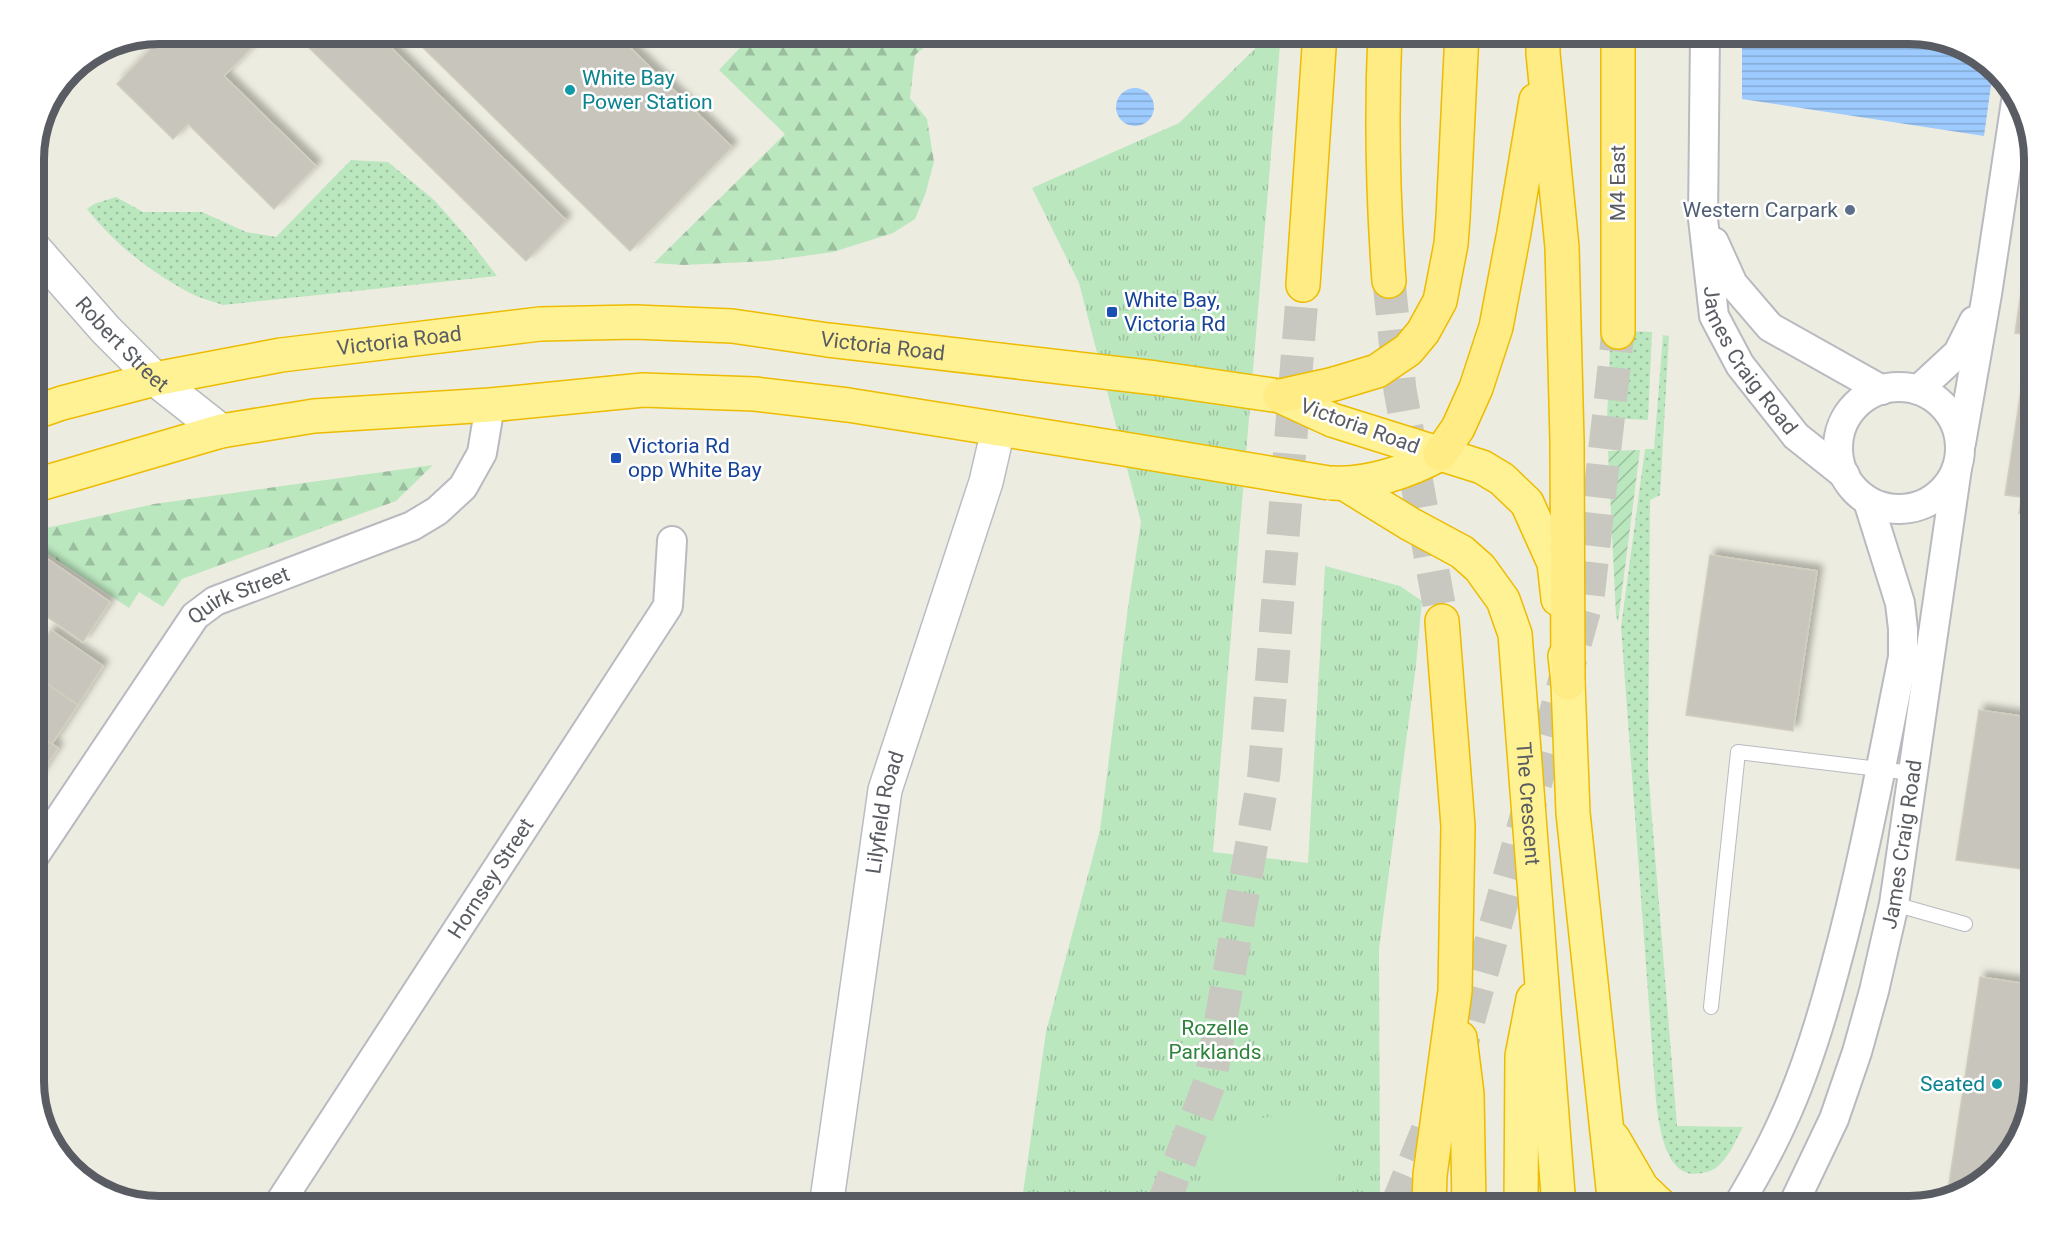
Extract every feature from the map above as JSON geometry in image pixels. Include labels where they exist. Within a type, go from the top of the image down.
[{"type":"highway","points":[[1303,285],[1319,44]]},
{"type":"highway","points":[[1384,44],[1382,94],[1383,195],[1389,281]]},
{"type":"highway","points":[[1280,396],[1334,384],[1377,371],[1408,350],[1423,332],[1440,301],[1453,218],[1461,44]]},
{"type":"highway","points":[[44,483],[221,431],[314,416],[490,405],[643,390],[755,394],[848,405],[1337,483],[1395,474],[1421,465],[1440,454],[1458,428],[1476,388],[1496,327],[1514,232],[1543,44]]},
{"type":"highway","points":[[1543,44],[1562,247],[1567,441],[1568,683]]},
{"type":"highway","name":"M4 East","points":[[1618,44],[1618,332]]},
{"type":"highway","name":"Victoria Road","points":[[44,409],[154,379],[280,355],[540,324],[635,322],[732,326],[1280,396],[1332,420],[1482,467],[1502,479],[1527,503],[1554,562],[1568,683]]},
{"type":"highway","name":"The Crescent","points":[[1337,483],[1462,552],[1480,568],[1503,600],[1515,634],[1559,1196]]},
{"type":"highway","points":[[1429,1196],[1430,1175],[1455,991],[1458,826],[1442,621]]},
{"type":"highway","name":"The Crescent","points":[[1568,683],[1573,813],[1614,1196]]},
{"type":"highway","points":[[1521,1196],[1522,1056],[1541,953]]},
{"type":"highway","points":[[1455,991],[1467,1094],[1469,1196]]},
{"type":"highway","points":[[1606,1126],[1642,1188],[1650,1196]]},
{"type":"main road","name":"Robert Street","points":[[44,261],[154,379],[221,431]]},
{"type":"main road","name":"Lilyfield Road","points":[[828,1196],[885,790],[986,482],[998,430]]},
{"type":"street","name":"James Craig Road","points":[[1705,44],[1703,219],[1714,316],[1740,365],[1796,436],[1845,475]]},
{"type":"street","name":"James Craig Road","points":[[1800,1196],[1834,1119],[1857,1052],[1894,904],[1959,458],[2014,114]]},
{"type":"street","name":"James Craig Road","points":[[1703,219],[1733,284],[1770,327],[1882,390]]},
{"type":"street","points":[[1918,390],[1958,353],[1987,294]]},
{"type":"street","points":[[1900,387],[1918,390],[1935,399],[1948,412],[1958,429],[1959,458],[1948,484],[1936,497],[1920,506],[1902,509],[1884,507],[1868,501],[1854,489],[1845,475],[1839,455],[1840,433],[1849,414],[1863,399],[1882,390],[1900,387]]},
{"type":"street","name":"Quirk Street","points":[[44,842],[195,616],[214,601],[412,526],[436,511],[463,487],[482,453],[490,405]]},
{"type":"street","name":"James Craig Road","points":[[1744,1196],[1783,1121],[1823,1011],[1854,897],[1903,657],[1900,603],[1868,501]]},
{"type":"street","name":"Hornsey Street","points":[[284,1196],[668,606],[672,541]]},
{"type":"lane","points":[[1712,1007],[1738,752],[1912,773]]},
{"type":"lane","points":[[1894,904],[1965,924]]},
{"type":"green space","points":[[744,44],[928,44],[915,55],[910,98],[927,119],[934,162],[925,195],[915,219],[893,233],[833,252],[768,261],[684,265],[654,263],[785,134],[719,70]]},
{"type":"green space","name":"Rozelle Parklands","points":[[1260,44],[1280,44],[1213,852],[1308,863],[1325,566],[1400,586],[1422,601],[1416,665],[1379,949],[1380,1196],[1023,1196],[1046,1032],[1100,830],[1141,522],[1079,283],[1032,188],[1179,123]]},
{"type":"green space","points":[[351,160],[388,162],[434,200],[497,276],[223,305],[188,292],[160,275],[121,245],[87,209],[94,204],[116,197],[143,212],[202,212],[246,232],[276,237]]},
{"type":"green space","points":[[1601,330],[1652,332],[1648,420],[1607,418],[1610,350],[1600,349]]},
{"type":"green space","points":[[1663,335],[1669,336],[1660,495],[1650,500],[1648,769],[1677,1126],[1743,1127],[1732,1148],[1717,1167],[1695,1174],[1685,1172],[1676,1166],[1670,1157],[1661,1134],[1657,1110],[1621,627],[1645,449],[1654,449]]},
{"type":"green space","points":[[1640,450],[1618,622],[1608,451]]},
{"type":"green space","points":[[433,465],[396,501],[182,579],[163,607],[139,592],[129,608],[44,551],[44,529],[154,504]]},
{"type":"green space","points":[[1328,1109],[1339,1196],[1209,1196],[1200,1126]]},
{"type":"water","points":[[1742,44],[1923,44],[1938,47],[1966,59],[1992,79],[1984,136],[1742,99]]},
{"type":"water","points":[[1135,88],[1148,94],[1154,107],[1148,120],[1135,126],[1122,120],[1116,107],[1122,94]]},
{"type":"building","points":[[155,44],[255,44],[224,76],[316,166],[274,209],[188,124],[173,139],[117,84]]},
{"type":"building","points":[[305,44],[387,44],[566,220],[526,261]]},
{"type":"building","name":"White Bay Power Station","points":[[419,44],[626,44],[732,147],[630,251]]},
{"type":"building","points":[[2023,278],[2023,334],[2015,333]]},
{"type":"building","points":[[2023,376],[2023,514],[2019,513],[2022,497],[2005,495]]},
{"type":"building","points":[[1710,555],[1817,571],[1793,731],[1686,715]]},
{"type":"building","points":[[44,557],[110,602],[83,642],[44,615]]},
{"type":"building","points":[[51,630],[103,666],[78,705],[44,682],[44,640]]},
{"type":"building","points":[[44,682],[78,705],[52,744],[44,739]]},
{"type":"building","points":[[1979,710],[2024,716],[2022,869],[1956,860]]},
{"type":"building","points":[[44,739],[58,748],[44,769]]},
{"type":"building","name":"Seated","points":[[1980,977],[2024,984],[2024,1081],[2020,1111],[2015,1125],[2008,1139],[1990,1163],[1966,1181],[1948,1189]]},
{"type":"tunnel","points":[[1389,281],[1400,390],[1442,621]]},
{"type":"tunnel","points":[[1166,1196],[1210,1082],[1264,774],[1303,285]]},
{"type":"tunnel","points":[[1454,1066],[1588,598],[1618,332]]},
{"type":"tunnel","points":[[1400,1196],[1432,1119]]},
{"type":"place","name":"White Bay Power Station","points":[[570,90]]},
{"type":"place","name":"Western Carpark","points":[[1850,210]]},
{"type":"place","name":"White Bay, Victoria Rd","points":[[1112,312]]},
{"type":"place","name":"Victoria Rd opp White Bay","points":[[616,458]]},
{"type":"place","name":"Seated","points":[[1997,1084]]}]
